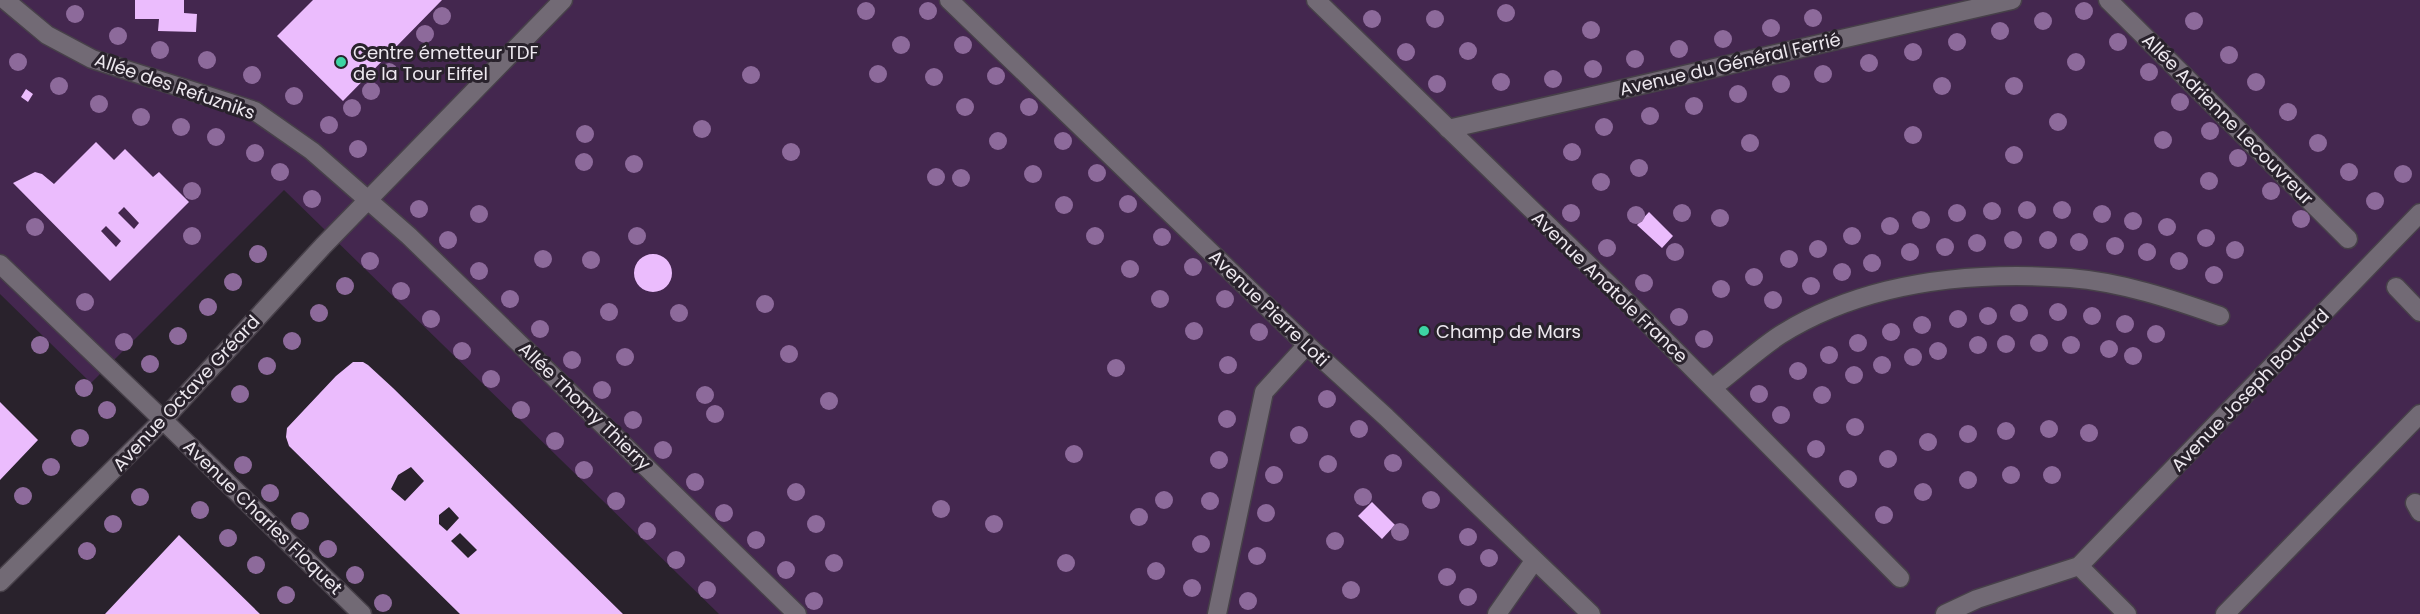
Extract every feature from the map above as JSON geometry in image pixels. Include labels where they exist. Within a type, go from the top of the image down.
[{"type":"street","name":"Allée des Refuzniks","points":[[5,0],[47,35],[92,59],[255,111],[312,151],[369,201]]},
{"type":"street","name":"Avenue Octave Gréard","points":[[0,582],[163,420],[323,246],[563,0]]},
{"type":"street","name":"Avenue Pierre Loti","points":[[949,0],[1307,345],[1591,614]]},
{"type":"street","name":"Avenue Anatole France","points":[[1316,0],[1631,306],[1900,578]]},
{"type":"street","name":"Avenue du Général Ferrié","points":[[1448,129],[2012,0]]},
{"type":"street","name":"Allée Adrienne Lecouvreur","points":[[2108,0],[2348,239]]},
{"type":"street","name":"Allée Thomy Thierry","points":[[369,201],[409,236],[797,614]]},
{"type":"street","name":"Avenue Joseph Bouvard","points":[[2079,566],[2420,213]]},
{"type":"street","name":"Avenue Charles Floquet","points":[[0,264],[362,614]]},
{"type":"street","points":[[1712,388],[1780,335],[1825,312],[1873,292],[1925,282],[2017,277],[2072,278],[2171,299],[2220,315]]},
{"type":"street","points":[[2396,287],[2420,312]]},
{"type":"street","points":[[1217,614],[1264,392],[1307,345]]},
{"type":"street","points":[[2225,614],[2420,414]]},
{"type":"street","points":[[1497,614],[1534,561]]},
{"type":"street","points":[[1945,614],[1977,598],[2079,566],[2127,614]]},
{"type":"shaded area","name":"Champ de Mars","points":[[0,0],[2420,0],[2420,614],[719,614],[284,190],[91,383],[0,294]]},
{"type":"building","points":[[135,0],[184,0],[184,13],[197,14],[196,32],[158,31],[159,19],[135,19]]},
{"type":"building","name":"Centre émetteur TDF de la Tour Eiffel","points":[[313,0],[442,0],[343,101],[277,36]]},
{"type":"building","points":[[26,89],[33,94],[28,102],[21,97]]},
{"type":"building","points":[[96,142],[114,160],[125,149],[153,177],[159,172],[189,202],[110,281],[13,183],[35,172],[42,174],[54,184]],"holes":[[[124,207],[139,223],[134,229],[118,213]],[[106,226],[121,241],[116,247],[101,231]]]},
{"type":"building","points":[[1649,212],[1673,236],[1662,248],[1637,225]]},
{"type":"building","points":[[653,254],[667,259],[672,273],[667,287],[653,292],[639,287],[634,273],[639,259]]},
{"type":"building","points":[[353,362],[363,362],[368,365],[623,614],[460,614],[289,446],[286,437],[287,428],[336,376]],"holes":[[[411,467],[424,481],[405,501],[391,489],[398,475]],[[449,507],[459,518],[447,531],[439,524],[439,515]],[[460,533],[477,550],[468,558],[451,541]]]},
{"type":"building","points":[[0,402],[38,440],[0,480]]},
{"type":"building","points":[[1372,502],[1395,525],[1382,539],[1358,516]]},
{"type":"building","points":[[179,535],[260,614],[105,614]]},
{"type":"place","name":"Centre émetteur TDF de la Tour Eiffel","points":[[341,62]]},
{"type":"place","name":"Champ de Mars","points":[[1424,331]]}]
